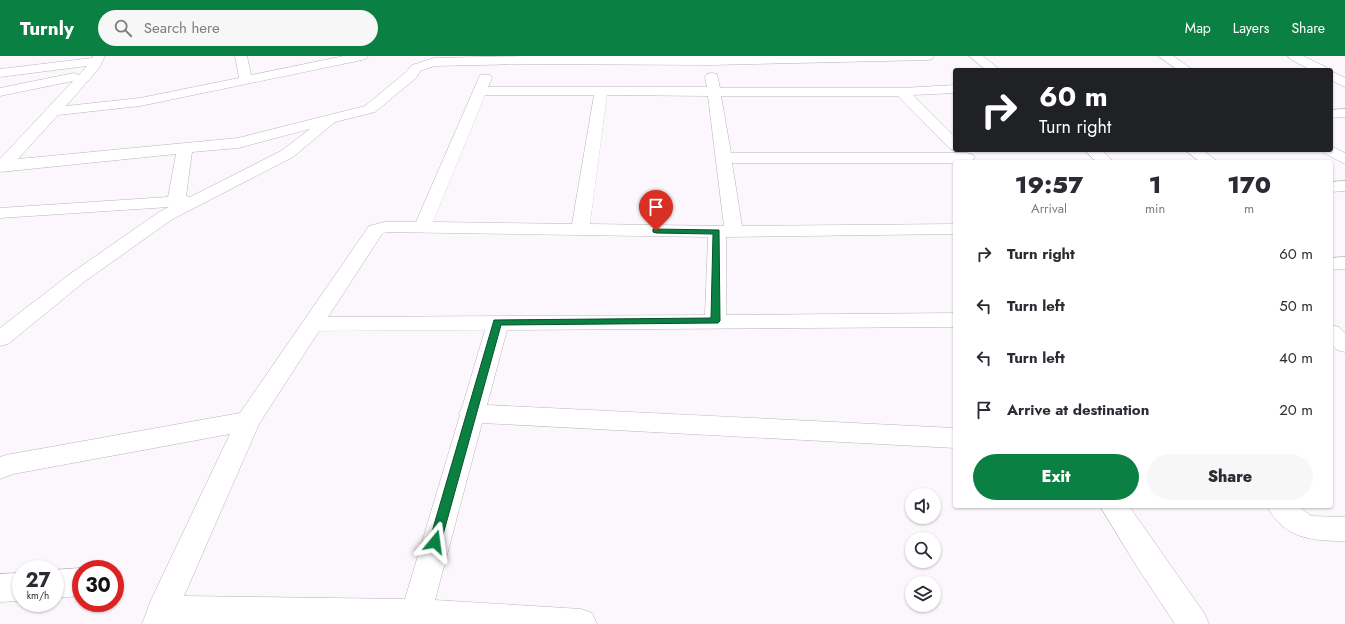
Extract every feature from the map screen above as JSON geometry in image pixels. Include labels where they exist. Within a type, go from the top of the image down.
[{"type":"street","points":[[241,56],[246,80]]},
{"type":"street","points":[[54,111],[140,102],[362,56]]},
{"type":"street","points":[[0,166],[230,145],[374,107],[411,75],[416,68],[421,65],[434,62],[554,58],[610,60],[928,56]]},
{"type":"street","points":[[975,56],[991,68]]},
{"type":"street","points":[[1164,56],[1184,68]]},
{"type":"street","points":[[1294,56],[1317,68]]},
{"type":"street","points":[[0,73],[98,58]]},
{"type":"street","points":[[0,166],[10,159],[87,75],[98,58]]},
{"type":"street","points":[[709,58],[724,158],[725,232],[715,321]]},
{"type":"street","points":[[422,228],[492,60]]},
{"type":"street","points":[[580,230],[608,91],[610,60]]},
{"type":"street","points":[[0,92],[87,75]]},
{"type":"street","points":[[1333,76],[1345,83]]},
{"type":"street","points":[[479,91],[902,92],[953,89]]},
{"type":"street","points":[[902,92],[953,144]]},
{"type":"street","points":[[1333,114],[1345,114]]},
{"type":"street","points":[[0,339],[85,272],[165,216],[288,154],[340,116]]},
{"type":"street","points":[[176,202],[185,149]]},
{"type":"street","points":[[1094,152],[1104,160]]},
{"type":"street","points":[[1196,152],[1207,160]]},
{"type":"street","points":[[1333,152],[1345,159]]},
{"type":"street","points":[[724,158],[965,157]]},
{"type":"street","points":[[1333,186],[1345,186]]},
{"type":"street","points":[[0,213],[194,201]]},
{"type":"street","points":[[581,624],[414,619],[160,617],[248,421],[375,230],[384,227],[725,232],[953,229]]},
{"type":"street","points":[[1333,264],[1345,263]]},
{"type":"street","points":[[312,324],[953,320]]},
{"type":"street","points":[[414,619],[471,413],[498,322]]},
{"type":"street","points":[[471,413],[953,438]]},
{"type":"street","points":[[0,469],[6,464],[248,421]]},
{"type":"street","points":[[1115,508],[1193,624]]},
{"type":"street","points":[[1283,508],[1290,517],[1306,527],[1314,529],[1345,529]]},
{"type":"street","points":[[0,588],[12,587]]},
{"type":"route","points":[[435,542],[498,322],[715,321],[717,232],[656,231]]}]
